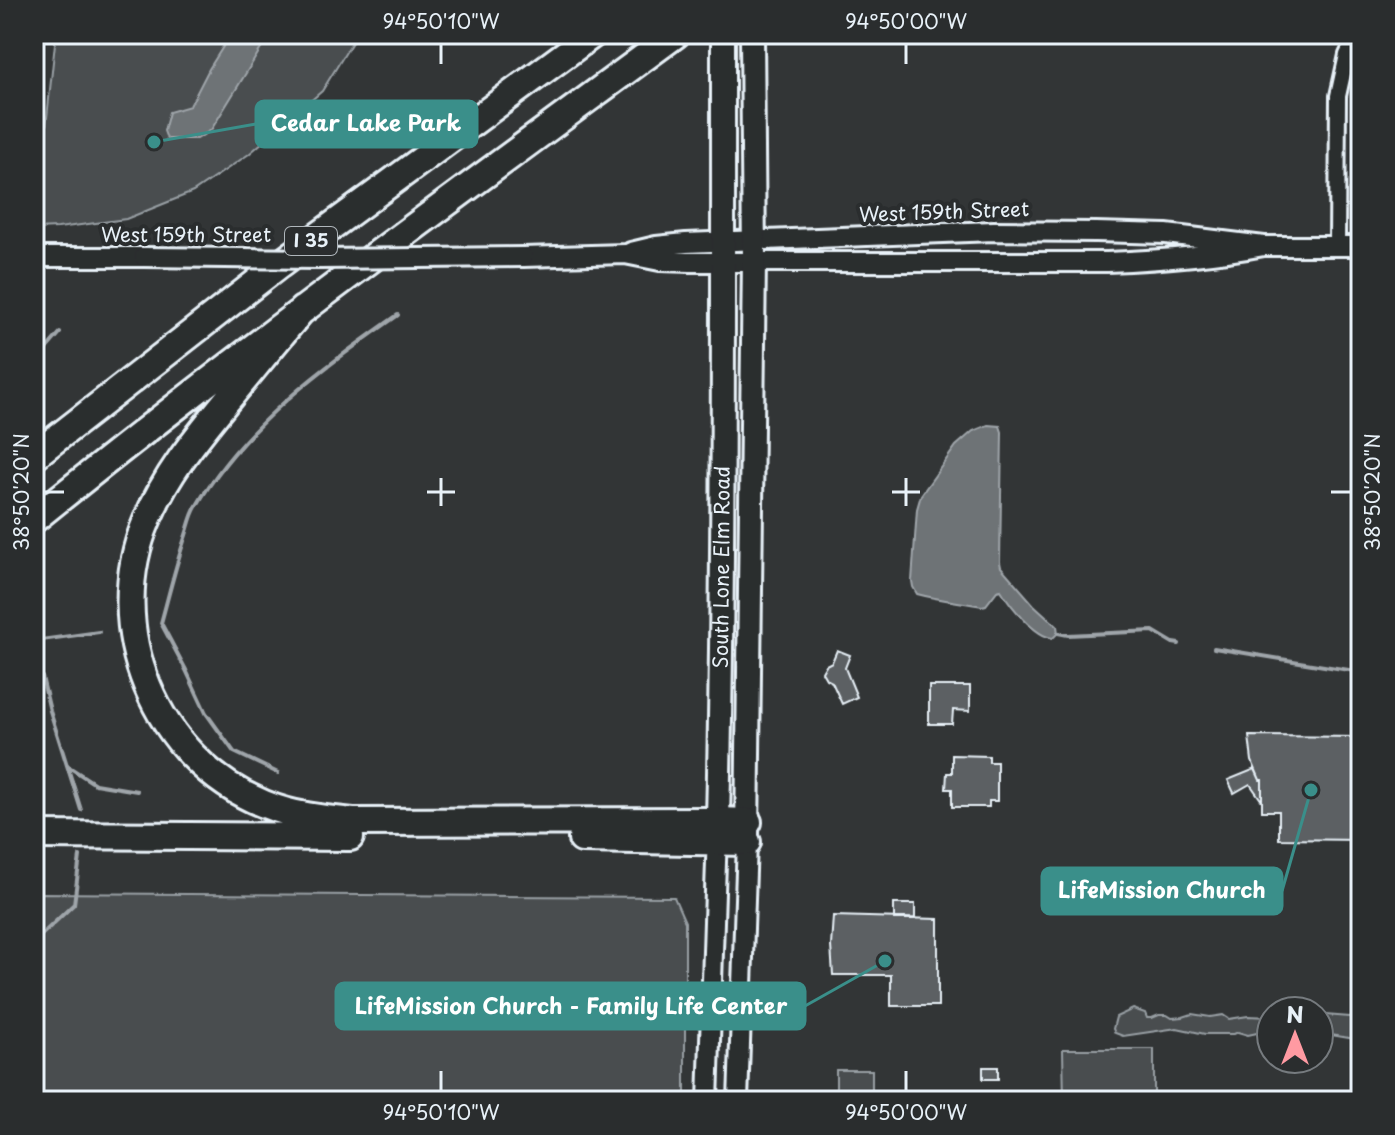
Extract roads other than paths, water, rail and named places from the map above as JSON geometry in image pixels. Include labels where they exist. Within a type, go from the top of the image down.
[{"type":"highway","name":"I 35","points":[[34,456],[279,265],[593,34]]},
{"type":"highway","name":"I 35","points":[[34,519],[302,310],[676,34]]},
{"type":"highway","points":[[302,310],[186,451],[157,498],[140,540],[131,584],[135,649],[149,693],[173,732],[207,770],[224,782],[263,804],[308,817],[353,822],[747,832]]},
{"type":"highway","points":[[34,835],[717,830]]},
{"type":"main road","name":"South Lone Elm Road","points":[[717,830],[721,656],[723,34]]},
{"type":"main road","name":"South Lone Elm Road","points":[[747,832],[754,250],[752,34]]},
{"type":"street","points":[[1337,246],[1338,96],[1347,55],[1357,34]]},
{"type":"street","name":"West 159th Street","points":[[34,257],[320,259],[625,254],[660,261],[724,251],[994,231],[1166,234],[1264,246],[1361,246]]},
{"type":"street","name":"West 159th Street","points":[[754,250],[1107,262],[1205,256],[1264,246]]},
{"type":"street","name":"South Lone Elm Road","points":[[708,1101],[717,830]]},
{"type":"street","name":"South Lone Elm Road","points":[[738,1101],[747,832]]},
{"type":"waterway","points":[[278,773],[234,752],[206,713],[161,623],[191,517],[215,477],[286,400],[398,315]]},
{"type":"waterway","points":[[34,363],[60,333]]},
{"type":"waterway","points":[[1058,633],[1153,631],[1179,644]]},
{"type":"waterway","points":[[34,641],[99,632]]},
{"type":"waterway","points":[[1214,648],[1361,672]]},
{"type":"waterway","points":[[34,667],[42,677],[81,810]]},
{"type":"waterway","points":[[69,767],[95,784],[137,791]]},
{"type":"waterway","points":[[34,942],[74,904],[80,856]]},
{"type":"place","name":"Cedar Lake Park","points":[[154,142]]},
{"type":"place","name":"LifeMission Church","points":[[1311,790]]},
{"type":"place","name":"LifeMission Church - Family Life Center","points":[[885,961]]}]
